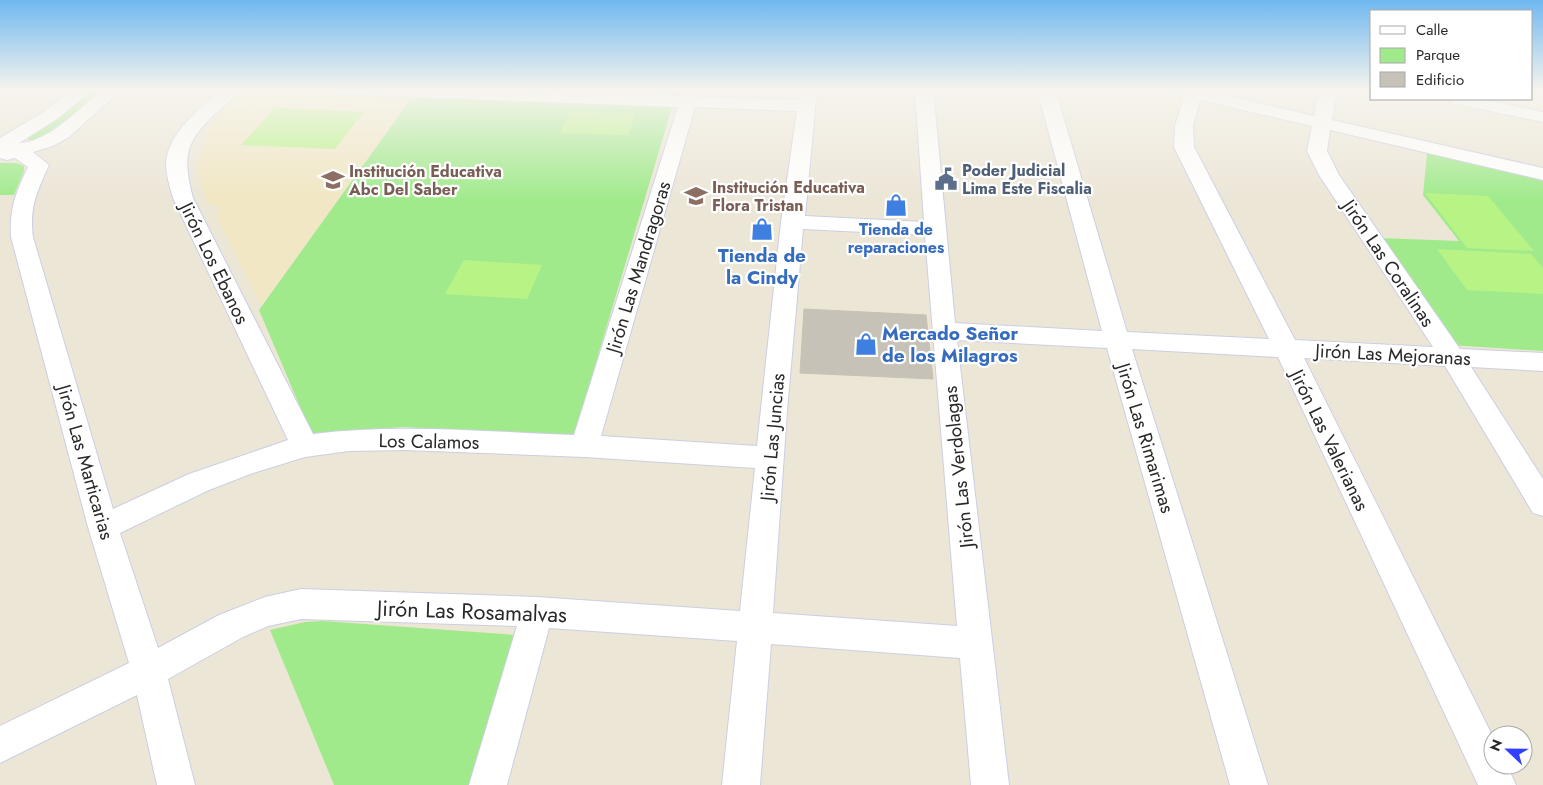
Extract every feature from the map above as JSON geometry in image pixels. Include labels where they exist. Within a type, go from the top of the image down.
[{"type":"street","points":[[6,149],[36,126]]},
{"type":"street","points":[[6,149],[46,142],[62,134],[71,126]]},
{"type":"street","name":"Jirón Los Ebanos","points":[[195,126],[187,134],[177,156],[177,174],[184,198],[304,446]]},
{"type":"street","name":"Jirón Las Mandragoras","points":[[584,446],[681,126]]},
{"type":"street","name":"Jirón Las Juncias","points":[[742,785],[792,222],[804,126]]},
{"type":"street","name":"Jirón Las Verdolagas","points":[[927,126],[944,331],[990,785]]},
{"type":"street","name":"Jirón Las Rimarimas","points":[[1056,126],[1117,341],[1249,785]]},
{"type":"street","name":"Jirón Las Valerianas","points":[[1183,126],[1184,147],[1286,348],[1496,785]]},
{"type":"street","name":"Jirón Las Coralinas","points":[[1322,126],[1317,151],[1329,174],[1452,357],[1543,504]]},
{"type":"street","points":[[1333,126],[1543,174]]},
{"type":"street","name":"Jirón Las Marticarias","points":[[6,149],[39,165],[26,193],[20,218],[22,236],[103,526],[149,671],[176,785]]},
{"type":"street","points":[[792,222],[937,229]]},
{"type":"street","name":"Jirón Las Mejoranas","points":[[944,331],[1543,362]]},
{"type":"street","name":"Los Calamos","points":[[103,526],[199,482],[304,446],[349,440],[405,439],[584,446],[770,458]]},
{"type":"street","name":"Jirón Las Rosamalvas","points":[[0,745],[149,671],[231,626],[265,612],[301,604],[537,612],[975,643]]},
{"type":"street","points":[[488,785],[537,612]]},
{"type":"shaded area","points":[[209,126],[391,126],[261,306],[216,215],[221,211],[217,206],[209,205],[198,179],[196,167]]},
{"type":"green space","points":[[42,126],[59,126],[44,138],[32,142],[28,139],[29,136]]},
{"type":"green space","points":[[259,126],[353,126],[335,149],[241,145]]},
{"type":"green space","points":[[392,126],[667,126],[574,436],[402,427],[312,435],[259,310]]},
{"type":"green space","points":[[563,126],[631,126],[628,135],[560,133]]},
{"type":"green space","points":[[1427,153],[1543,179],[1543,351],[1451,345],[1379,238],[1459,241],[1423,195]]},
{"type":"green space","points":[[0,163],[17,163],[24,166],[24,171],[14,195],[0,195]]},
{"type":"green space","points":[[1425,193],[1488,196],[1534,251],[1467,248]]},
{"type":"green space","points":[[1437,249],[1531,254],[1543,268],[1543,294],[1467,290]]},
{"type":"green space","points":[[464,260],[542,265],[527,299],[445,294]]},
{"type":"green space","points":[[323,621],[516,635],[473,785],[334,785],[270,630],[305,622]]},
{"type":"building","name":"Mercado Señor de los Milagros","points":[[804,309],[926,315],[933,379],[800,373]]},
{"type":"place","name":"Poder Judicial Lima Este Fiscalia","points":[[946,179]]},
{"type":"place","name":"Institución Educativa Abc Del Saber","points":[[333,180]]},
{"type":"place","name":"Institución Educativa Flora Tristan","points":[[696,196]]},
{"type":"place","name":"Tienda de reparaciones","points":[[896,205]]},
{"type":"place","name":"Tienda de la Cindy","points":[[762,229]]},
{"type":"place","name":"Mercado Señor de los Milagros","points":[[866,344]]}]
